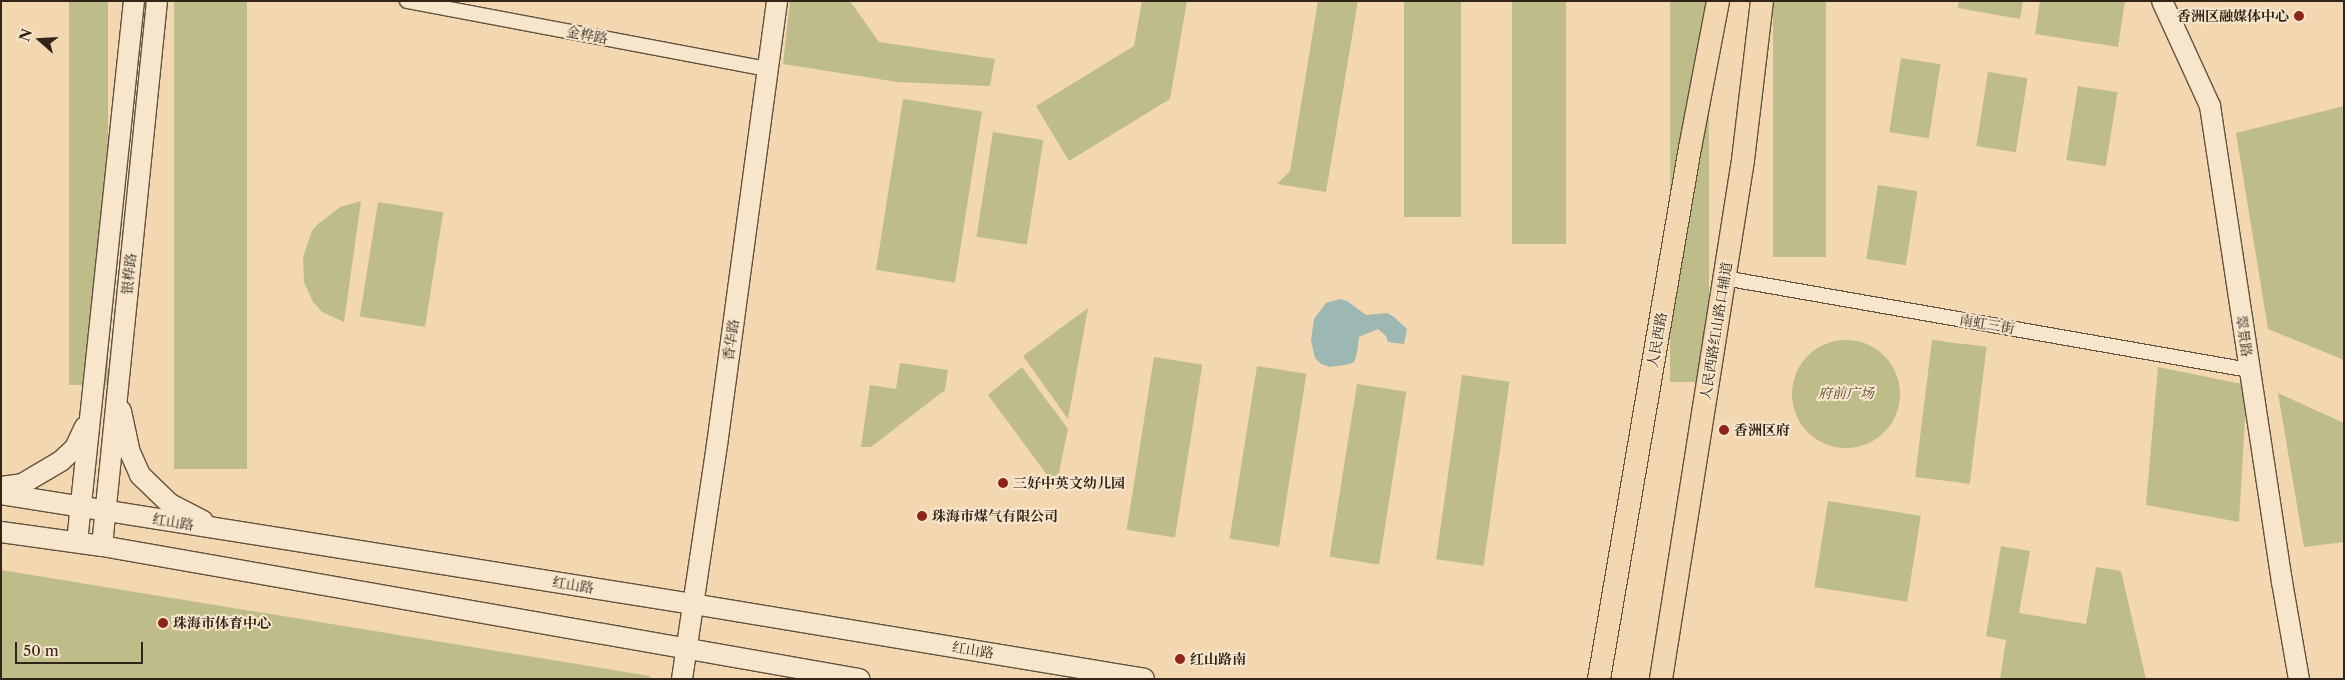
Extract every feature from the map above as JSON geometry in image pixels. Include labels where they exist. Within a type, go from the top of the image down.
[{"type":"main road","name":"银桦路","points":[[77,542],[134,1]]},
{"type":"main road","name":"银桦路","points":[[102,546],[157,1]]},
{"type":"main road","name":"香华路","points":[[682,679],[717,445],[777,1]]},
{"type":"main road","name":"人民西路","points":[[1599,679],[1690,148],[1718,1]]},
{"type":"main road","name":"人民西路红山路口辅道","points":[[1662,673],[1743,160],[1762,1]]},
{"type":"main road","name":"翠景路","points":[[2162,1],[2210,106],[2249,370],[2299,679]]},
{"type":"main road","points":[[1,487],[22,484],[61,461],[75,448],[84,430],[93,386]]},
{"type":"main road","points":[[118,387],[129,450],[140,475],[170,504],[217,529]]},
{"type":"main road","name":"红山路","points":[[1,494],[693,604],[1144,679]]},
{"type":"main road","points":[[1,532],[102,546],[859,679]]},
{"type":"main road","points":[[1594,679],[1604,647]]},
{"type":"street","name":"金桦路","points":[[407,1],[768,69]]},
{"type":"street","name":"南虹三街","points":[[1724,278],[2249,370]]},
{"type":"green space","points":[[69,1],[108,1],[108,385],[69,385]]},
{"type":"green space","points":[[174,1],[247,1],[247,469],[174,469]]},
{"type":"green space","points":[[790,1],[850,1],[879,42],[995,59],[990,86],[897,82],[783,64]]},
{"type":"green space","points":[[1142,1],[1187,1],[1170,99],[1069,161],[1036,106],[1134,46]]},
{"type":"green space","points":[[1318,1],[1358,1],[1326,192],[1277,184],[1290,171]]},
{"type":"green space","points":[[1404,1],[1461,1],[1461,217],[1404,217]]},
{"type":"green space","points":[[1512,1],[1566,1],[1566,244],[1512,244]]},
{"type":"green space","points":[[1670,1],[1709,1],[1709,382],[1670,382]]},
{"type":"green space","points":[[1773,1],[1826,1],[1826,257],[1773,257]]},
{"type":"green space","points":[[1959,1],[2023,1],[2020,19],[1958,8]]},
{"type":"green space","points":[[2040,1],[2125,1],[2118,47],[2035,34]]},
{"type":"green space","points":[[1901,58],[1941,64],[1929,138],[1889,132]]},
{"type":"green space","points":[[1988,72],[2028,78],[2016,152],[1976,146]]},
{"type":"green space","points":[[2078,86],[2118,92],[2106,166],[2066,160]]},
{"type":"green space","points":[[903,99],[982,112],[955,282],[876,270]]},
{"type":"green space","points":[[2344,106],[2344,360],[2268,329],[2236,133]]},
{"type":"green space","points":[[993,132],[1043,140],[1027,245],[976,237]]},
{"type":"green space","points":[[1878,185],[1918,191],[1906,265],[1866,259]]},
{"type":"green space","points":[[361,201],[344,322],[322,312],[313,302],[304,282],[303,257],[312,231],[318,224],[340,207]]},
{"type":"green space","points":[[378,202],[443,212],[425,327],[360,317]]},
{"type":"green space","points":[[1088,308],[1068,419],[1023,356]]},
{"type":"green space","name":"府前广场","points":[[1846,340],[1867,344],[1884,356],[1896,373],[1900,394],[1896,415],[1884,432],[1867,444],[1846,448],[1825,444],[1808,432],[1796,415],[1792,394],[1796,373],[1808,356],[1825,344]]},
{"type":"green space","points":[[1932,340],[1987,347],[1970,484],[1915,477]]},
{"type":"green space","points":[[1154,357],[1202,365],[1175,538],[1127,530]]},
{"type":"green space","points":[[900,363],[948,370],[945,390],[871,447],[861,447],[870,385],[896,389]]},
{"type":"green space","points":[[1257,366],[1306,374],[1279,547],[1230,539]]},
{"type":"green space","points":[[1022,367],[1068,429],[1056,487],[988,395]]},
{"type":"green space","points":[[2158,367],[2247,385],[2239,522],[2146,505]]},
{"type":"green space","points":[[1462,375],[1510,382],[1484,566],[1436,559]]},
{"type":"green space","points":[[1357,384],[1406,392],[1379,565],[1330,557]]},
{"type":"green space","points":[[2278,393],[2344,423],[2344,542],[2304,547]]},
{"type":"green space","points":[[1828,501],[1921,516],[1907,602],[1814,587]]},
{"type":"green space","points":[[2001,546],[2030,551],[2019,613],[2086,624],[2096,567],[2121,571],[2146,679],[2000,679],[2006,640],[1986,636]]},
{"type":"green space","name":"珠海市体育中心","points":[[1,570],[650,676],[649,679],[1,679]]},
{"type":"water","points":[[1340,299],[1347,301],[1366,315],[1387,313],[1394,317],[1407,329],[1404,344],[1388,342],[1386,336],[1378,329],[1359,337],[1354,362],[1330,367],[1321,364],[1315,358],[1311,340],[1314,319],[1326,303]]},
{"type":"place","name":"香洲区融媒体中心","points":[[2299,16]]},
{"type":"place","name":"香洲区府","points":[[1724,430]]},
{"type":"place","name":"三好中英文幼儿园","points":[[1003,483]]},
{"type":"place","name":"珠海市煤气有限公司","points":[[922,516]]},
{"type":"place","name":"珠海市体育中心","points":[[163,623]]},
{"type":"place","name":"红山路南","points":[[1180,659]]}]
